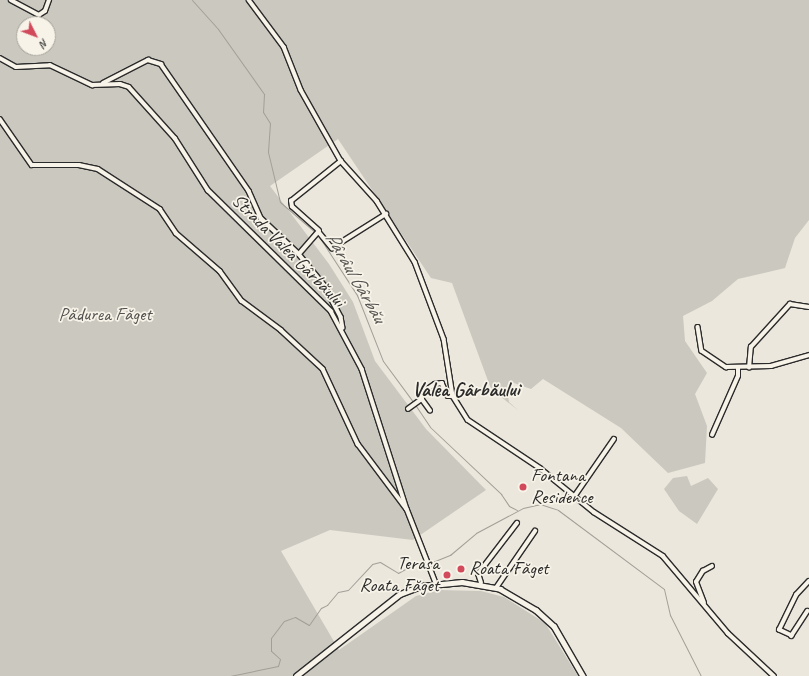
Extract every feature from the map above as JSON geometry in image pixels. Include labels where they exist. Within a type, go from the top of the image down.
[{"type":"main road","points":[[296,676],[392,598],[414,587],[436,583],[481,583],[496,588],[521,600],[551,623],[583,676]]},
{"type":"street","points":[[11,0],[39,15],[46,11],[49,0]]},
{"type":"street","points":[[249,0],[284,47],[301,90],[341,161],[386,214],[422,276],[444,339],[453,396],[476,428],[540,468],[574,496],[663,556],[705,606],[774,676]]},
{"type":"street","name":"Strada Valea Gârbăului","points":[[0,58],[16,67],[50,65],[99,85],[124,84],[135,93],[175,138],[208,190],[306,283],[343,328],[362,369],[407,509],[426,561],[436,583]]},
{"type":"street","points":[[99,85],[148,60],[161,64],[249,190],[261,218],[299,254],[324,285],[341,317],[343,328]]},
{"type":"street","points":[[0,119],[32,165],[94,168],[160,209],[176,233],[220,271],[242,301],[281,330],[323,369],[358,444],[407,509]]},
{"type":"street","points":[[341,161],[291,200],[292,207],[332,248],[386,214]]},
{"type":"street","points":[[299,254],[318,234]]},
{"type":"street","points":[[749,368],[751,347],[790,304],[809,307]]},
{"type":"street","points":[[698,327],[702,351],[721,365],[749,368],[790,363],[809,355]]},
{"type":"street","points":[[712,435],[738,376],[738,368]]},
{"type":"street","points":[[430,410],[419,395],[442,383],[448,396],[453,396]]},
{"type":"street","points":[[408,410],[422,399]]},
{"type":"street","points":[[574,496],[614,439]]},
{"type":"street","points":[[481,583],[478,574],[517,523]]},
{"type":"street","points":[[496,588],[534,531]]},
{"type":"street","points":[[705,606],[696,582],[703,571],[712,566]]},
{"type":"street","points":[[808,611],[790,636],[779,630],[796,595],[809,581]]},
{"type":"green space","name":"Pădurea Făget","points":[[0,0],[809,0],[809,220],[795,238],[785,268],[738,279],[712,301],[683,316],[685,341],[707,373],[695,394],[707,426],[705,463],[668,473],[621,428],[543,379],[531,389],[514,383],[507,390],[509,402],[519,411],[491,389],[452,283],[431,278],[338,139],[270,186],[329,264],[353,302],[375,361],[426,429],[486,490],[413,540],[330,530],[281,551],[339,650],[416,596],[439,590],[481,591],[504,597],[545,623],[578,676],[0,676]]},
{"type":"green space","points":[[687,476],[691,486],[708,478],[718,489],[697,524],[679,511],[664,489],[673,478]]},
{"type":"waterway","name":"Pârâul Gârbău","points":[[192,0],[218,29],[264,94],[263,112],[270,123],[268,152],[280,202],[316,233]]},
{"type":"waterway","name":"Pârâul Gârbău","points":[[318,235],[357,295],[383,361],[414,403]]},
{"type":"waterway","name":"Pârâul Gârbău","points":[[416,406],[430,427],[501,494],[509,506],[517,510]]},
{"type":"waterway","name":"Pârâul Gârbău","points":[[430,563],[450,555],[476,533],[523,508],[540,504],[558,510],[664,589],[670,615],[701,676]]},
{"type":"waterway","points":[[230,676],[278,666],[280,659],[271,651],[271,638],[284,621],[295,617],[309,625],[321,608],[327,605],[338,592],[348,590],[372,564],[380,562],[398,573],[416,563],[427,563]]},
{"type":"place","name":"Fontana Residence","points":[[523,487]]},
{"type":"place","name":"Roata Făget","points":[[461,569]]},
{"type":"place","name":"Terasa Roata Făget","points":[[447,575]]},
{"type":"district","name":"Valea Gârbăului","points":[[466,389]]}]
